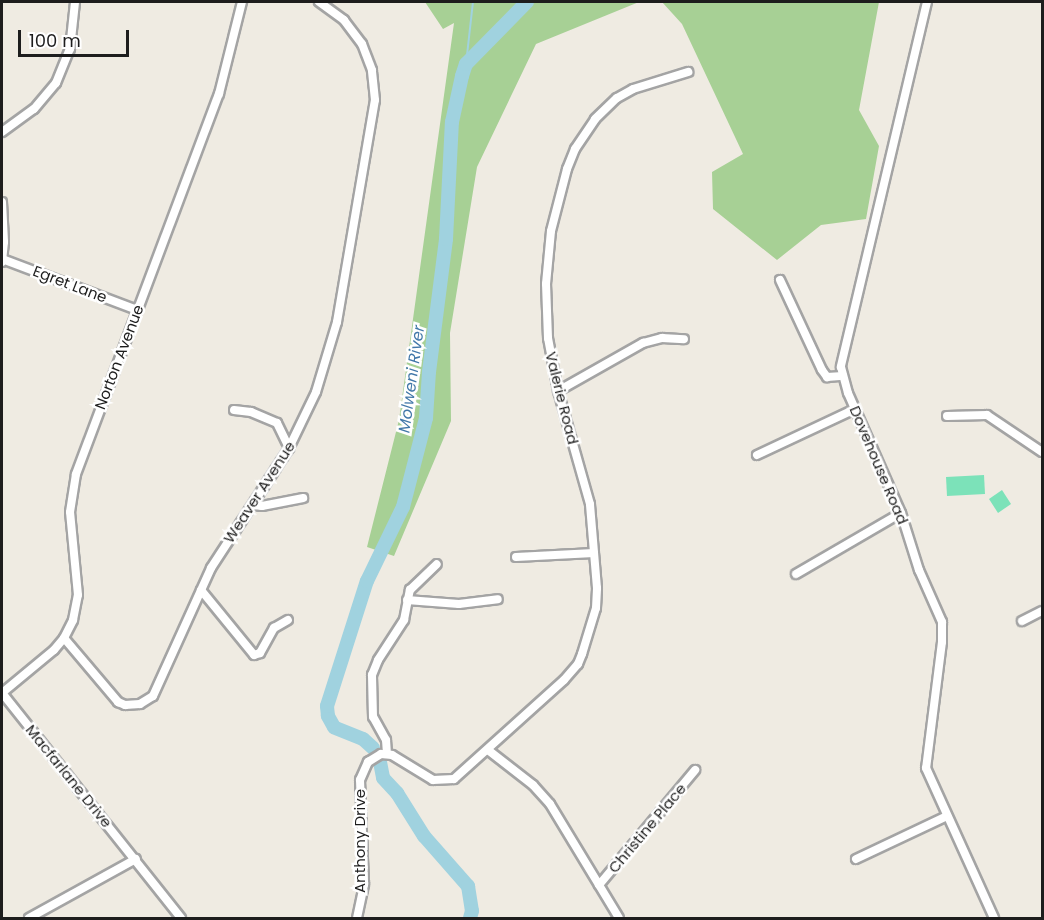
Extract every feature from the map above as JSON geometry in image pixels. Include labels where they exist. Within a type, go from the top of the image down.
[{"type":"street","points":[[2,132],[34,109],[57,83],[70,49],[75,2]]},
{"type":"street","name":"Norton Avenue","points":[[2,693],[64,639],[73,620],[78,595],[70,512],[76,474],[219,94],[242,2]]},
{"type":"street","name":"Weaver Avenue","points":[[64,639],[112,697],[125,705],[140,705],[153,696],[222,548],[290,448],[316,392],[337,322],[375,100],[372,70],[362,44],[344,20],[319,2]]},
{"type":"street","name":"Dovehouse Road","points":[[927,2],[842,357],[843,376],[900,513],[919,570],[942,625],[942,646],[926,768],[994,918]]},
{"type":"street","name":"Valerie Road","points":[[488,750],[564,680],[579,661],[596,608],[590,504],[558,391],[547,329],[546,270],[555,212],[575,149],[595,118],[617,98],[642,85],[688,72]]},
{"type":"street","points":[[2,202],[4,242],[2,260]]},
{"type":"street","name":"Egret Lane","points":[[2,260],[137,310]]},
{"type":"street","points":[[780,280],[822,370],[827,377],[843,376]]},
{"type":"street","points":[[558,391],[643,343],[662,339],[684,339]]},
{"type":"street","points":[[757,455],[855,409]]},
{"type":"street","points":[[234,410],[251,412],[277,423],[290,448]]},
{"type":"street","points":[[947,416],[987,415],[1042,452]]},
{"type":"street","points":[[253,505],[262,506],[303,498]]},
{"type":"street","points":[[796,574],[900,513]]},
{"type":"street","points":[[516,557],[594,554]]},
{"type":"street","points":[[437,564],[412,587],[404,620],[378,660],[372,675],[373,717],[386,740],[387,754],[400,757],[430,778],[444,782],[460,776],[488,750],[542,794],[619,918]]},
{"type":"street","points":[[201,590],[254,655],[260,653],[274,628],[288,620]]},
{"type":"street","points":[[407,600],[459,604],[498,599]]},
{"type":"street","points":[[1022,621],[1042,611]]},
{"type":"street","name":"Macfarlane Drive","points":[[2,693],[181,918]]},
{"type":"street","name":"Anthony Drive","points":[[357,918],[364,884],[361,773],[372,759],[387,754]]},
{"type":"street","name":"Christine Place","points":[[599,885],[695,770]]},
{"type":"street","points":[[856,859],[947,816]]},
{"type":"street","points":[[29,918],[136,859]]},
{"type":"green space","points":[[425,2],[639,2],[536,44],[477,167],[450,333],[451,421],[394,556],[367,547],[399,420],[454,23],[443,29]]},
{"type":"green space","points":[[662,2],[879,2],[859,110],[879,146],[866,219],[821,225],[777,260],[713,209],[712,172],[743,154],[682,24]]},
{"type":"green space","points":[[984,475],[985,494],[947,496],[946,477]]},
{"type":"green space","points":[[1002,490],[1011,504],[998,513],[989,499]]},
{"type":"waterway","points":[[466,64],[473,2]]},
{"type":"waterway","name":"Molweni River","points":[[373,748],[363,739],[334,727],[328,716],[327,706],[367,581],[403,507],[426,418],[429,372],[446,239],[452,122],[462,76],[466,64],[527,2]]},
{"type":"waterway","name":"Molweni River","points":[[380,762],[383,778],[397,793],[424,836],[468,886],[472,911],[470,918]]}]
